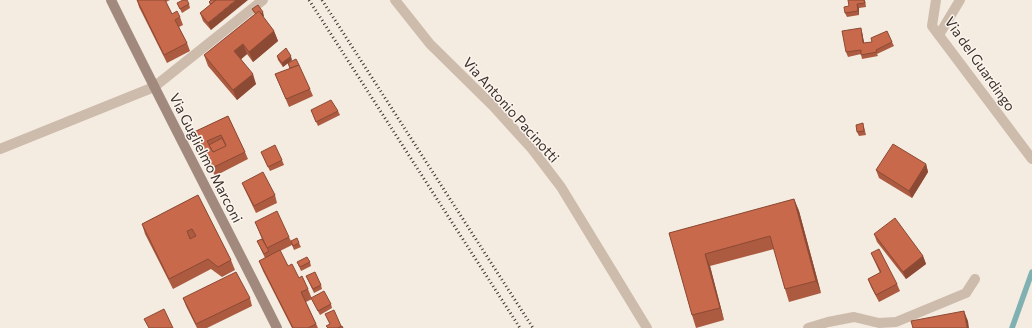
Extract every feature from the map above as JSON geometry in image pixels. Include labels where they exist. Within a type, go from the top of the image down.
[{"type":"street","name":"Via Guglielmo Marconi","points":[[111,0],[277,328]]},
{"type":"street","points":[[0,149],[154,87],[263,0]]},
{"type":"street","name":"Via Antonio Pacinotti","points":[[395,0],[430,44],[493,106],[532,149],[561,187],[647,328]]},
{"type":"street","name":"Via del Guardingo","points":[[936,0],[932,26],[1032,159]]},
{"type":"street","points":[[939,35],[960,0]]},
{"type":"street","points":[[808,328],[854,317],[880,323],[896,322],[966,293],[975,279]]},
{"type":"building","points":[[137,0],[165,0],[172,14],[177,11],[180,17],[175,20],[187,43],[164,55]]},
{"type":"building","points":[[187,0],[189,4],[180,9],[177,3]]},
{"type":"building","points":[[211,0],[216,0],[211,4],[209,2]]},
{"type":"building","points":[[216,0],[236,0],[208,23],[200,13]]},
{"type":"building","points":[[848,0],[864,0],[865,3],[857,4],[858,11],[845,13],[844,7],[849,6]]},
{"type":"building","points":[[258,5],[263,12],[261,14],[259,11],[256,14],[252,9]]},
{"type":"building","points":[[259,11],[274,31],[249,52],[243,44],[234,51],[253,74],[233,90],[204,55]]},
{"type":"building","points":[[861,28],[863,43],[872,42],[871,38],[887,31],[892,42],[876,50],[877,52],[861,55],[861,50],[846,52],[842,31]]},
{"type":"building","points":[[286,48],[291,56],[282,63],[277,56]]},
{"type":"building","points":[[296,59],[299,65],[290,68],[288,63]]},
{"type":"building","points":[[299,65],[310,89],[286,99],[275,74]]},
{"type":"building","points":[[331,100],[338,111],[316,122],[311,110]]},
{"type":"building","points":[[228,116],[245,152],[212,168],[194,132]],"holes":[[[221,135],[226,145],[213,152],[207,141]]]},
{"type":"building","points":[[863,123],[864,131],[857,132],[856,125]]},
{"type":"building","points":[[222,138],[226,146],[213,152],[209,145]]},
{"type":"building","points":[[893,144],[926,164],[909,191],[876,170]]},
{"type":"building","points":[[275,145],[282,160],[268,167],[261,152]]},
{"type":"building","points":[[263,172],[275,195],[254,206],[242,183]]},
{"type":"building","points":[[198,195],[231,260],[218,267],[208,259],[169,279],[142,224]],"holes":[[[192,229],[196,236],[190,239],[187,231]]]},
{"type":"building","points":[[794,199],[816,281],[785,289],[770,236],[705,254],[720,308],[692,315],[669,233]]},
{"type":"building","points":[[277,211],[289,237],[267,248],[255,222]]},
{"type":"building","points":[[895,218],[923,256],[903,272],[874,234]]},
{"type":"building","points":[[297,238],[299,243],[293,246],[291,241]]},
{"type":"building","points":[[262,239],[269,251],[264,254],[257,241]]},
{"type":"building","points":[[879,249],[897,284],[876,295],[868,279],[881,272],[871,253]]},
{"type":"building","points":[[280,250],[288,266],[292,264],[299,278],[302,276],[308,289],[301,292],[316,324],[308,328],[293,328],[259,261]]},
{"type":"building","points":[[307,257],[310,262],[300,267],[297,262]]},
{"type":"building","points":[[236,272],[250,298],[196,324],[183,298]]},
{"type":"building","points":[[315,272],[321,285],[313,289],[306,276]]},
{"type":"building","points":[[324,291],[331,304],[318,311],[311,298]]},
{"type":"building","points":[[164,309],[173,328],[149,328],[144,319]]},
{"type":"building","points":[[334,310],[341,326],[338,328],[328,328],[326,326],[330,324],[325,314]]},
{"type":"building","points":[[964,311],[967,328],[913,328],[911,321]]},
{"type":"waterway","points":[[1012,328],[1032,272]]},
{"type":"railway","points":[[309,0],[520,328]]},
{"type":"railway","points":[[322,0],[533,328]]}]
